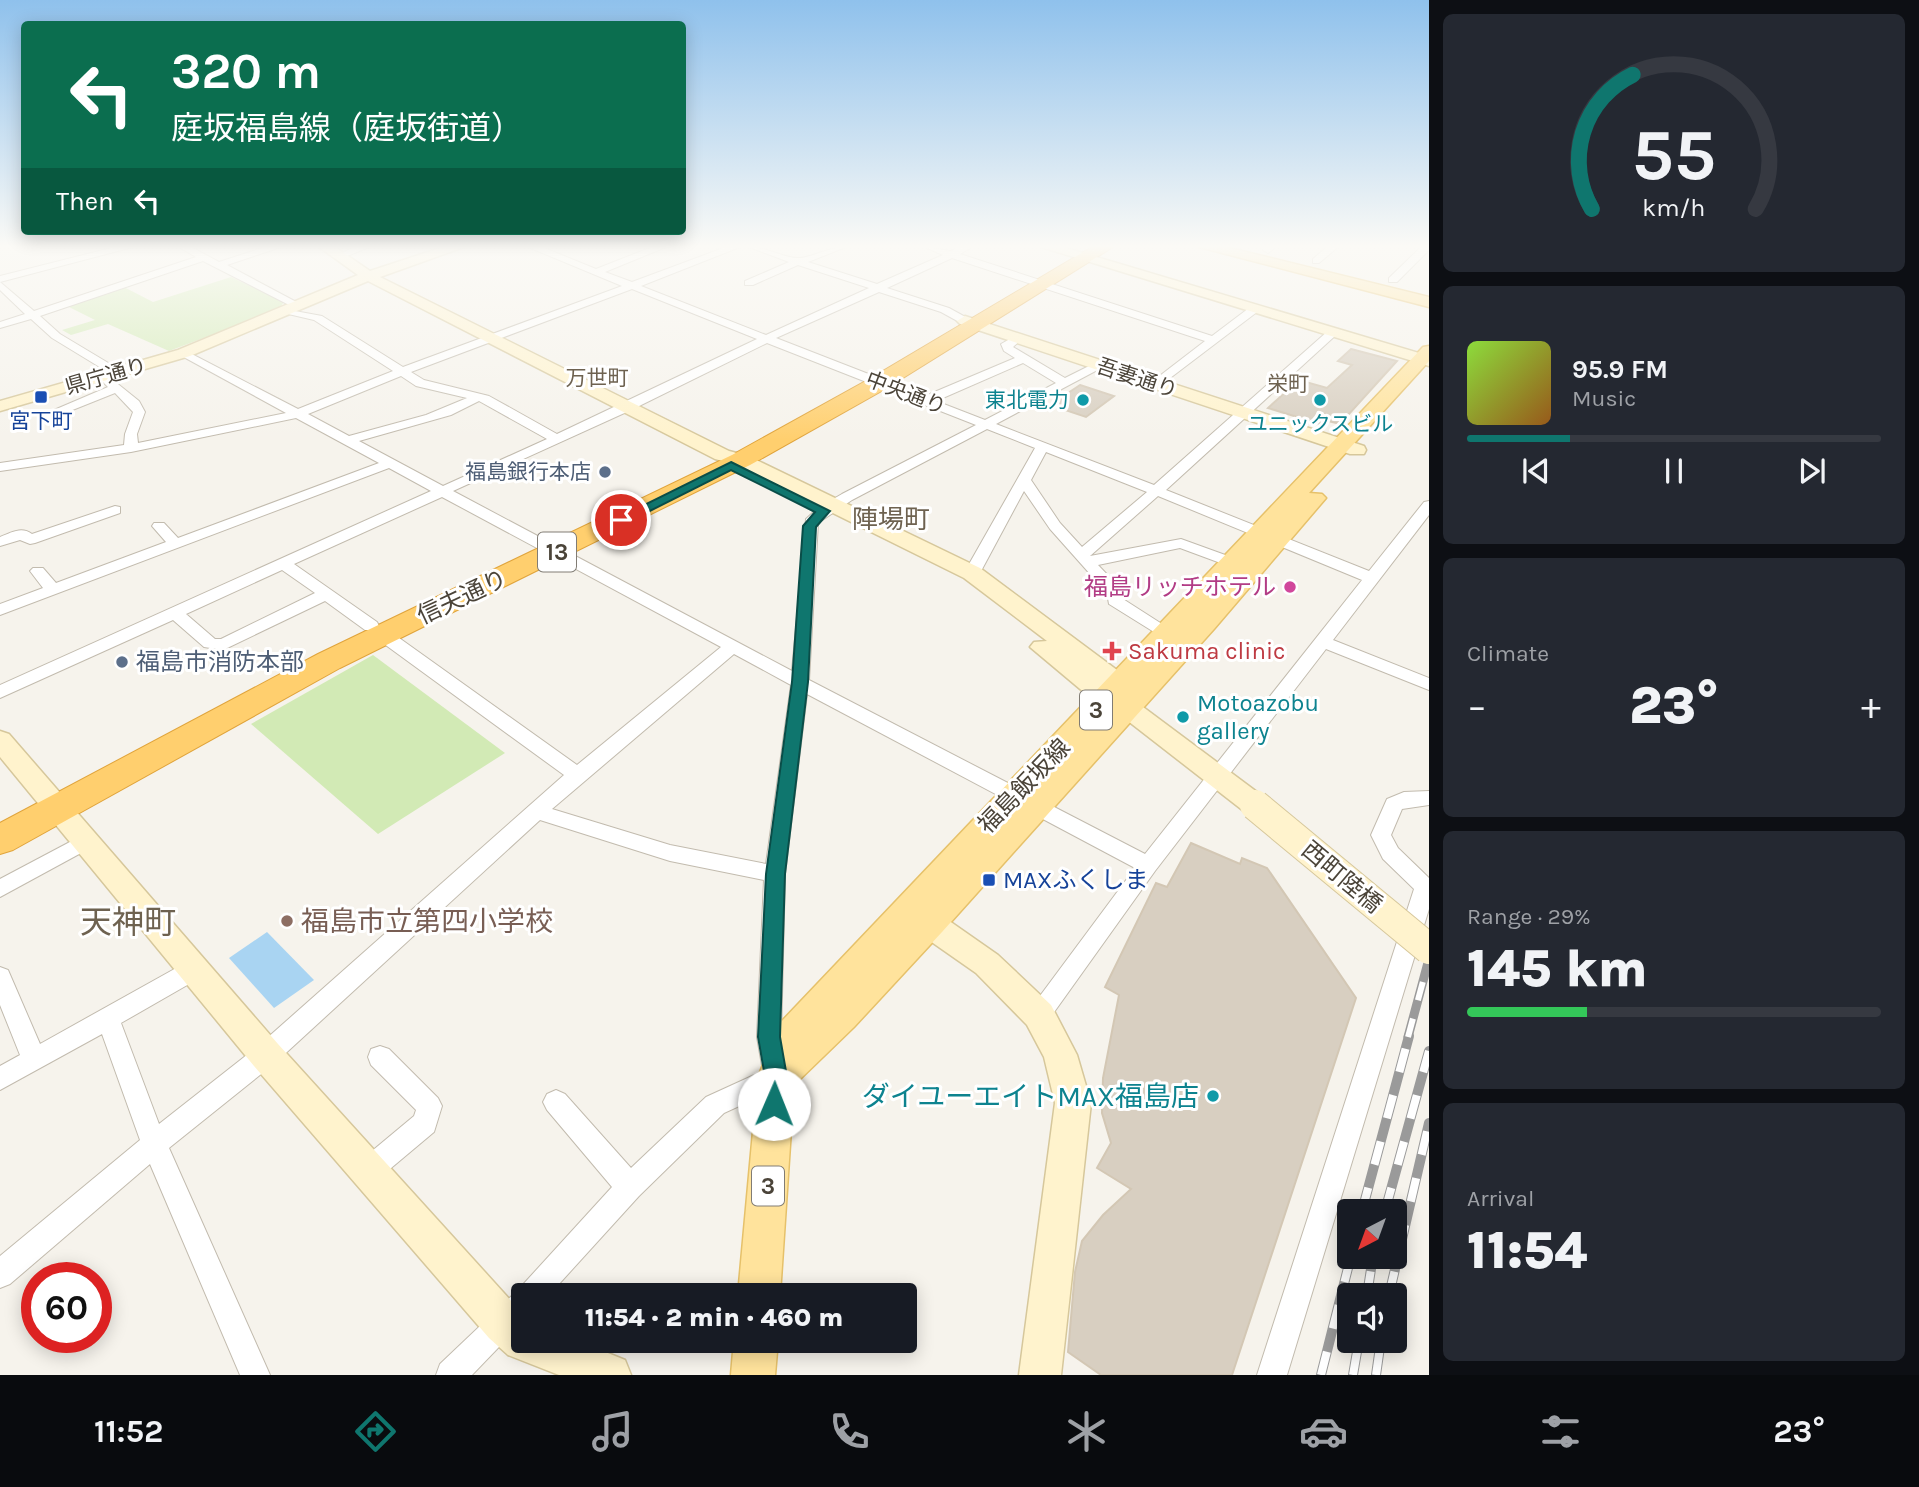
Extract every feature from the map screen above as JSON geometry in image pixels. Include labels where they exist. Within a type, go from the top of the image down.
[{"type":"highway","name":"信夫通り","points":[[0,840],[54,803],[376,630],[549,550],[731,460],[874,381],[990,311]]},
{"type":"highway","name":"信夫通り","points":[[0,823],[54,803]]},
{"type":"main road","name":"3","points":[[760,1283],[776,1077],[825,1033],[918,916],[1025,802],[1118,697],[1271,536],[1427,361]]},
{"type":"main road","name":"3","points":[[1118,697],[1168,633],[1234,563],[1271,536]]},
{"type":"main road","points":[[753,1375],[755,1353]]},
{"type":"street","points":[[30,311],[112,379],[135,404],[139,412],[131,434],[131,447]]},
{"type":"street","points":[[2,325],[46,311]]},
{"type":"street","name":"県庁通り","points":[[0,406],[112,379],[285,311]]},
{"type":"street","points":[[301,311],[318,318],[429,387],[478,397],[555,438]]},
{"type":"street","points":[[438,311],[731,460],[972,573],[1118,697]]},
{"type":"street","points":[[0,467],[131,447],[298,414],[401,372],[567,311]]},
{"type":"street","name":"中央通り","points":[[695,311],[1157,491],[1374,579]]},
{"type":"street","points":[[0,692],[628,407],[828,311]]},
{"type":"street","name":"吾妻通り","points":[[947,311],[970,323],[1350,447]]},
{"type":"street","points":[[1123,311],[1212,340]]},
{"type":"street","points":[[1157,384],[1251,311]]},
{"type":"street","points":[[1257,311],[1427,361]]},
{"type":"street","points":[[1086,558],[1332,333]]},
{"type":"street","points":[[1017,338],[1007,344],[1008,349],[1065,383]]},
{"type":"street","points":[[184,353],[549,550],[1148,865]]},
{"type":"street","points":[[925,401],[1025,358]]},
{"type":"street","points":[[541,1283],[630,1187],[715,1105],[776,1077],[769,1037],[775,874],[800,682],[810,526],[829,508],[1099,365]]},
{"type":"street","points":[[46,416],[112,379]]},
{"type":"street","points":[[347,441],[375,430],[454,410],[478,397]]},
{"type":"street","points":[[61,458],[64,442]]},
{"type":"street","points":[[972,573],[1025,482],[1042,447]]},
{"type":"street","points":[[0,610],[390,463]]},
{"type":"street","points":[[1025,482],[1055,526],[1115,592],[1115,601],[1168,633]]},
{"type":"street","points":[[1039,1015],[1148,865],[1219,777],[1321,641],[1374,579],[1429,505]]},
{"type":"street","points":[[829,508],[953,576],[1118,697]]},
{"type":"street","points":[[0,542],[22,534],[30,540],[115,510]]},
{"type":"street","points":[[159,526],[176,544]]},
{"type":"street","points":[[1086,558],[1181,543],[1234,563]]},
{"type":"street","points":[[282,563],[578,775]]},
{"type":"street","points":[[38,571],[53,590]]},
{"type":"street","points":[[174,612],[210,643],[223,645],[326,594]]},
{"type":"street","points":[[1321,641],[1429,684]]},
{"type":"street","points":[[0,1274],[154,1144],[266,1055],[536,811],[732,646]]},
{"type":"street","name":"西町陸橋","points":[[1118,697],[1255,805],[1429,949]]},
{"type":"street","points":[[0,740],[266,1055],[369,1170],[511,1320]]},
{"type":"street","points":[[1272,1375],[1425,887],[1390,853],[1381,835],[1394,804],[1404,799],[1429,798]]},
{"type":"street","points":[[536,811],[670,853],[775,874]]},
{"type":"street","points":[[0,889],[85,842]]},
{"type":"street","points":[[918,916],[988,964],[1039,1015],[1060,1055],[1073,1103],[1040,1375]]},
{"type":"street","points":[[0,1079],[195,969]]},
{"type":"street","points":[[0,977],[34,1060]]},
{"type":"street","points":[[108,1019],[154,1144],[255,1375]]},
{"type":"street","points":[[369,1170],[425,1123],[429,1106],[380,1057]]},
{"type":"street","points":[[556,1102],[630,1187]]},
{"type":"street","points":[[452,1375],[511,1332]]},
{"type":"street","points":[[568,1353],[610,1375]]},
{"type":"green space","points":[[77,311],[275,311],[169,351],[108,324],[71,335],[62,330],[95,320]]},
{"type":"green space","points":[[373,655],[505,753],[378,834],[251,724]]},
{"type":"water","points":[[267,932],[314,980],[274,1008],[229,958]]},
{"type":"building","name":"ユニックスビル","points":[[1351,349],[1397,361],[1340,424],[1328,421],[1323,425],[1268,408],[1299,380],[1327,388],[1352,365],[1338,361]]},
{"type":"building","name":"東北電力","points":[[1080,385],[1114,396],[1086,417],[1050,405]]},
{"type":"building","name":"ダイユーエイトMAX福島店","points":[[1191,843],[1240,864],[1242,858],[1267,868],[1356,998],[1232,1375],[1101,1375],[1068,1352],[1075,1272],[1082,1241],[1103,1215],[1131,1189],[1097,1168],[1111,1143],[1102,1113],[1103,1078],[1119,995],[1105,987],[1156,883],[1167,887]]},
{"type":"railway","points":[[1408,1037],[1429,959]]},
{"type":"railway","points":[[1365,1199],[1409,1036]]},
{"type":"railway","points":[[1388,1199],[1429,1051]]},
{"type":"railway","points":[[1392,1283],[1429,1123]]},
{"type":"railway","points":[[1321,1375],[1348,1269]]},
{"type":"railway","points":[[1369,1283],[1371,1269]]},
{"type":"railway","points":[[1353,1375],[1357,1353]]},
{"type":"railway","points":[[1376,1375],[1379,1353]]},
{"type":"place","name":"宮下町","points":[[41,397]]},
{"type":"place","name":"東北電力","points":[[1083,400]]},
{"type":"place","name":"ユニックスビル","points":[[1320,400]]},
{"type":"place","name":"福島銀行本店","points":[[605,472]]},
{"type":"place","name":"福島リッチホテル","points":[[1290,587]]},
{"type":"place","name":"Sakuma clinic","points":[[1112,651]]},
{"type":"place","name":"福島市消防本部","points":[[122,662]]},
{"type":"place","name":"Motoazobu gallery","points":[[1183,717]]},
{"type":"place","name":"MAXふくしま","points":[[989,880]]},
{"type":"place","name":"福島市立第四小学校","points":[[287,921]]},
{"type":"place","name":"ダイユーエイトMAX福島店","points":[[1213,1096]]},
{"type":"district","name":"万世町","points":[[597,378]]},
{"type":"district","name":"栄町","points":[[1288,384]]},
{"type":"district","name":"陣場町","points":[[891,519]]},
{"type":"district","name":"天神町","points":[[128,922]]},
{"type":"route","points":[[621,520],[731,465],[823,511],[810,526],[800,682],[775,874],[769,1037],[776,1077],[774,1104]]}]
